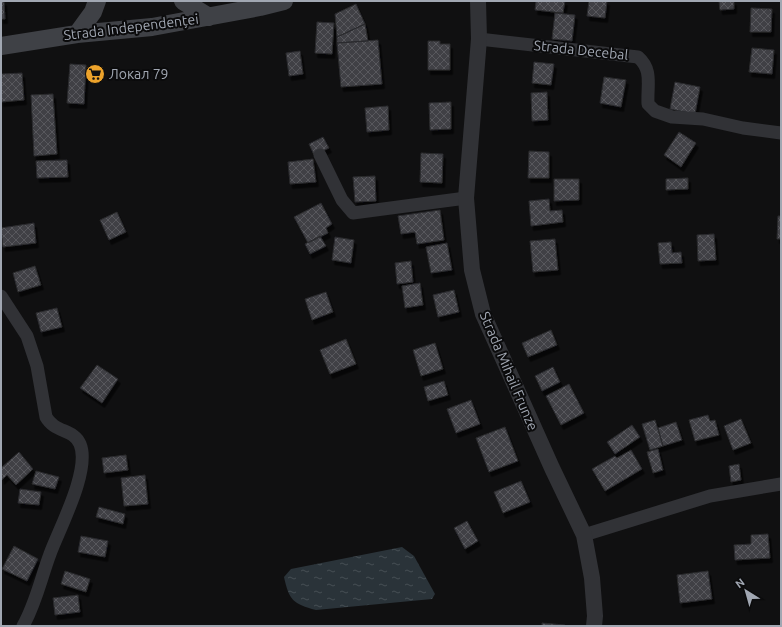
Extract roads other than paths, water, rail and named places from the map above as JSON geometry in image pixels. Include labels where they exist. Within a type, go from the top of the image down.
[{"type":"main road","points":[[77,34],[93,12],[97,1]]},
{"type":"main road","points":[[183,1],[209,17]]},
{"type":"main road","name":"Strada Independenței","points":[[1,46],[77,34],[152,28],[284,1]]},
{"type":"street","name":"Strada Mihail Frunze","points":[[478,1],[478,39],[466,198],[472,270],[483,314],[552,468],[584,534],[592,578],[595,616],[594,626]]},
{"type":"street","name":"Strada Decebal","points":[[478,39],[638,57],[646,64],[649,77],[648,104],[655,111],[672,117],[703,119],[743,128],[781,133]]},
{"type":"street","points":[[320,155],[342,200],[353,213],[466,198]]},
{"type":"street","points":[[1,296],[27,336],[31,346],[40,379],[46,417],[50,424],[58,429],[72,434],[80,444],[83,458],[71,507],[50,555],[36,597],[23,626]]},
{"type":"street","points":[[584,534],[710,496],[781,484]]},
{"type":"water","points":[[402,547],[414,556],[435,594],[432,599],[316,610],[302,606],[290,596],[284,577],[291,569]]},
{"type":"place","name":"Локал 79","points":[[95,74]]}]
